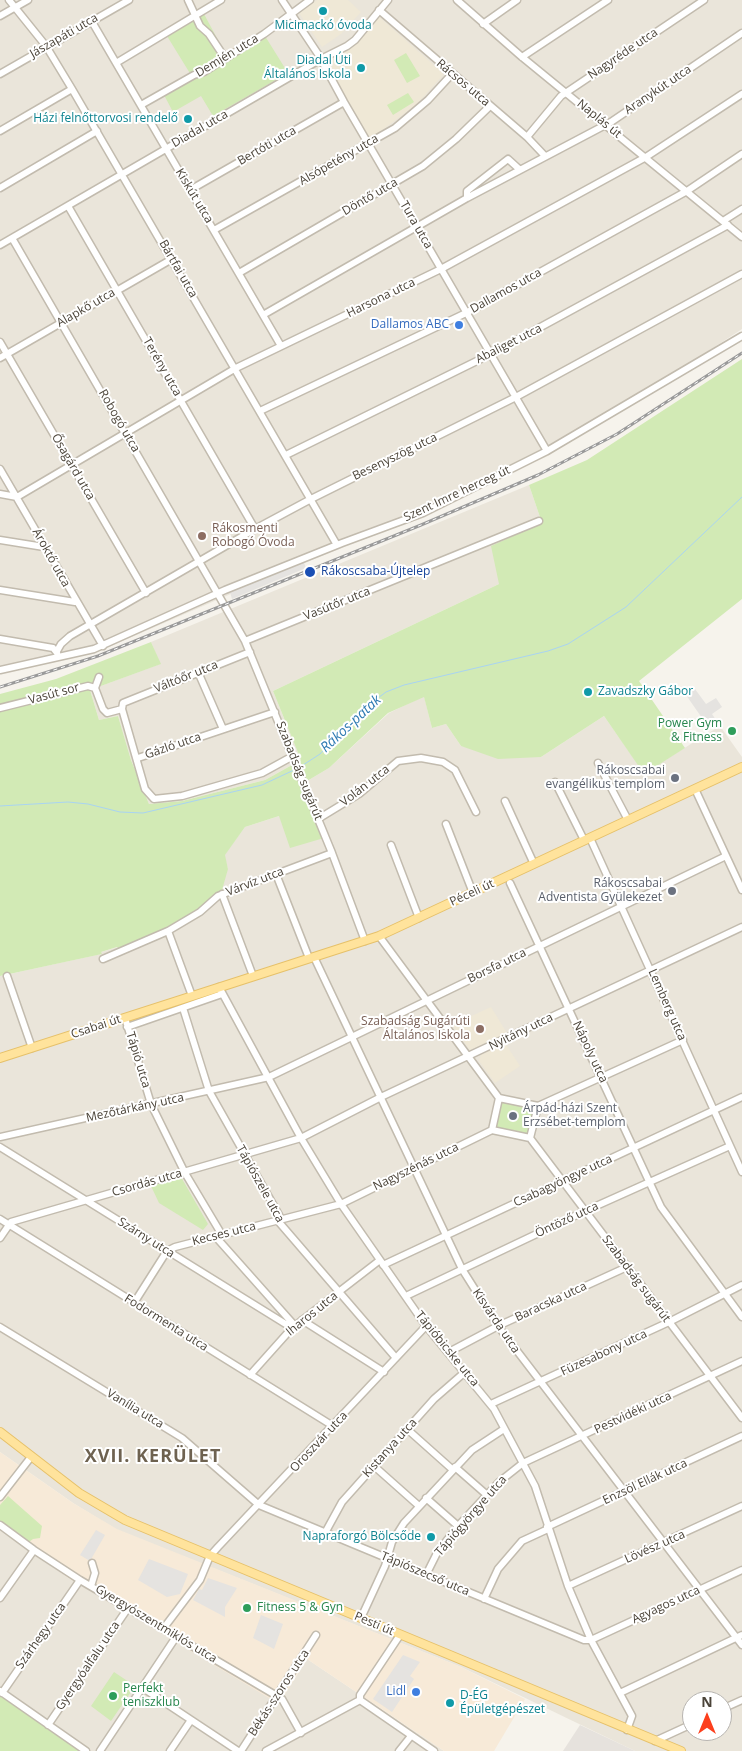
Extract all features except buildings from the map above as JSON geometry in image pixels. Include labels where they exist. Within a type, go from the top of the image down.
[{"type":"main road","name":"Péceli út","points":[[192,996],[220,991],[253,976],[379,936],[742,767]]},
{"type":"main road","name":"Csabai út","points":[[0,1058],[192,996]]},
{"type":"main road","name":"Pesti út","points":[[0,1432],[31,1457],[104,1509],[210,1556],[655,1742],[681,1751]]},
{"type":"street","name":"Bártfai utca","points":[[9,0],[46,46],[72,89],[236,368],[337,545]]},
{"type":"street","points":[[0,16],[28,0]]},
{"type":"street","name":"Jászapáti utca","points":[[0,74],[91,20],[129,0]]},
{"type":"street","points":[[188,0],[200,26],[209,34],[225,58]]},
{"type":"street","points":[[116,63],[221,0]]},
{"type":"street","name":"Tura utca","points":[[282,0],[321,59],[368,144],[547,451]]},
{"type":"street","name":"Demjén utca","points":[[141,106],[204,72],[310,0]]},
{"type":"street","name":"Diadal utca","points":[[0,245],[355,40],[388,0]]},
{"type":"street","name":"Naplás út","points":[[457,0],[522,57],[742,237]]},
{"type":"street","points":[[483,24],[516,0]]},
{"type":"street","points":[[522,57],[608,0]]},
{"type":"street","name":"Nagyréde utca","points":[[527,137],[566,92],[704,0]]},
{"type":"street","name":"Rácsos utca","points":[[379,10],[527,137],[545,156]]},
{"type":"street","name":"Kiskút utca","points":[[91,20],[282,346]]},
{"type":"street","name":"Aranykút utca","points":[[263,315],[519,169],[606,125],[742,33]]},
{"type":"street","name":"Alsópetény utca","points":[[214,230],[368,144],[408,117],[428,100],[452,74]]},
{"type":"street","points":[[0,131],[72,89]]},
{"type":"street","name":"Harsona utca","points":[[16,497],[236,368],[441,269],[646,157],[742,94]]},
{"type":"street","name":"Bertóti utca","points":[[190,190],[344,102]]},
{"type":"street","name":"Döntő utca","points":[[239,273],[423,166],[456,139],[490,106]]},
{"type":"street","points":[[0,188],[97,131]]},
{"type":"street","name":"Dallamos utca","points":[[260,411],[466,312],[687,191],[742,154]]},
{"type":"street","name":"Aranykút utca","points":[[467,198],[467,191],[508,159],[519,169]]},
{"type":"street","name":"Terény utca","points":[[68,206],[255,529]]},
{"type":"street","name":"Abaliget utca","points":[[286,455],[491,354],[726,223],[742,209]]},
{"type":"street","name":"Robogó utca","points":[[12,238],[225,605]]},
{"type":"street","name":"Alapkő utca","points":[[0,358],[172,259]]},
{"type":"street","name":"Besenyszög utca","points":[[58,654],[61,644],[70,636],[255,529],[516,397],[742,274]]},
{"type":"street","name":"Szent Imre herceg út","points":[[0,670],[58,654],[103,646],[218,593],[423,513],[547,451],[742,336]]},
{"type":"street","name":"Ősagárd utca","points":[[0,342],[146,593]]},
{"type":"street","name":"Ároktő utca","points":[[0,469],[75,602],[103,646]]},
{"type":"street","points":[[0,494],[16,497]]},
{"type":"street","name":"Vasútőr utca","points":[[245,642],[539,521]]},
{"type":"street","points":[[0,540],[44,547]]},
{"type":"street","points":[[0,590],[75,602]]},
{"type":"street","name":"Szabadság sugárút","points":[[225,605],[250,652],[301,775],[365,941]]},
{"type":"street","points":[[0,639],[53,648],[58,654]]},
{"type":"street","name":"Váltóőr utca","points":[[123,706],[198,672],[250,652]]},
{"type":"street","points":[[198,672],[222,729]]},
{"type":"street","points":[[95,688],[99,677]]},
{"type":"street","name":"Vasút sor","points":[[0,708],[80,686],[95,688],[103,709],[108,713],[123,706]]},
{"type":"street","points":[[123,706],[138,758]]},
{"type":"street","name":"Gázló utca","points":[[275,712],[138,758],[145,789],[154,799],[182,796],[262,773],[294,758]]},
{"type":"street","name":"Volán utca","points":[[318,819],[359,794],[398,761],[421,758],[443,762],[455,770],[476,812]]},
{"type":"street","points":[[598,763],[628,820]]},
{"type":"street","name":"Lemberg utca","points":[[555,782],[621,906],[742,1172]]},
{"type":"street","points":[[695,789],[742,890]]},
{"type":"street","points":[[505,801],[534,864]]},
{"type":"street","points":[[446,824],[473,893]]},
{"type":"street","points":[[391,844],[419,918]]},
{"type":"street","name":"Várvíz utca","points":[[104,959],[168,931],[200,912],[222,894],[332,853]]},
{"type":"street","name":"Borsfa utca","points":[[269,1077],[726,856]]},
{"type":"street","name":"Kisvárda utca","points":[[276,874],[311,957],[352,1037],[462,1269],[498,1326],[624,1492],[739,1637],[742,1646]]},
{"type":"street","name":"Nápoly utca","points":[[510,882],[661,1207],[742,1317]]},
{"type":"street","points":[[222,894],[253,976]]},
{"type":"street","name":"Nyitány utca","points":[[301,1138],[381,1097],[742,927]]},
{"type":"street","points":[[168,931],[192,996]]},
{"type":"street","points":[[379,936],[499,1098],[538,1106],[683,1040]]},
{"type":"street","points":[[7,976],[32,1048]]},
{"type":"street","name":"Csabai út","points":[[127,1027],[183,1008],[220,991]]},
{"type":"street","name":"Tápióbicske utca","points":[[220,991],[301,1138],[341,1204],[426,1326],[491,1404],[538,1494],[547,1528],[568,1586],[591,1640],[632,1716],[628,1730]]},
{"type":"street","name":"Tápiószele utca","points":[[183,1008],[209,1092],[279,1215],[278,1220],[396,1358]]},
{"type":"street","name":"Tápió utca","points":[[125,1018],[151,1104],[219,1236],[293,1327]]},
{"type":"street","name":"Mezőtárkány utca","points":[[0,1137],[209,1092],[269,1077]]},
{"type":"street","name":"Csabagyöngye utca","points":[[382,1263],[447,1236],[742,1097]]},
{"type":"street","points":[[499,1098],[492,1130],[530,1138],[538,1106]]},
{"type":"street","name":"Nagyszénás utca","points":[[341,1204],[492,1130]]},
{"type":"street","name":"Csordás utca","points":[[9,1224],[85,1200],[185,1173],[301,1138]]},
{"type":"street","name":"Szabadság sugárút","points":[[530,1138],[742,1418]]},
{"type":"street","name":"Öntöző utca","points":[[406,1296],[585,1211],[730,1146]]},
{"type":"street","name":"Szárny utca","points":[[0,1147],[293,1327]]},
{"type":"street","name":"Kecses utca","points":[[167,1250],[341,1204]]},
{"type":"street","name":"Fodormenta utca","points":[[0,1218],[333,1426]]},
{"type":"street","points":[[0,1238],[9,1224]]},
{"type":"street","points":[[134,1303],[167,1250]]},
{"type":"street","name":"Iharos utca","points":[[250,1374],[293,1327],[382,1263]]},
{"type":"street","name":"Baracska utca","points":[[449,1352],[498,1326],[627,1266]]},
{"type":"street","name":"Füzesabony utca","points":[[491,1404],[669,1322],[742,1285]]},
{"type":"street","points":[[302,1320],[384,1372]]},
{"type":"street","name":"Oroszvár utca","points":[[210,1556],[260,1505],[426,1326]]},
{"type":"street","name":"Vanília utca","points":[[0,1327],[182,1438],[260,1505]]},
{"type":"street","name":"Pestvidéki utca","points":[[522,1464],[742,1361]]},
{"type":"street","name":"Kistanya utca","points":[[325,1533],[342,1502],[434,1399],[465,1372]]},
{"type":"street","points":[[406,1429],[487,1495]]},
{"type":"street","points":[[361,1618],[398,1532],[426,1498],[454,1469],[482,1442],[504,1429]]},
{"type":"street","name":"Enzsöl Ellák utca","points":[[484,1599],[498,1569],[522,1541],[742,1436]]},
{"type":"street","points":[[0,1497],[31,1457]]},
{"type":"street","name":"Tápiógyörgye utca","points":[[426,1575],[436,1553],[458,1526],[508,1473],[522,1464]]},
{"type":"street","points":[[374,1466],[419,1506]]},
{"type":"street","points":[[426,1498],[458,1526]]},
{"type":"street","name":"Tápiószecső utca","points":[[260,1505],[584,1640],[591,1640]]},
{"type":"street","name":"Lövész utca","points":[[568,1586],[742,1506]]},
{"type":"street","name":"Gyergyószentmiklós utca","points":[[0,1524],[34,1550],[80,1580],[282,1698],[301,1733]]},
{"type":"street","points":[[0,1598],[34,1550]]},
{"type":"street","points":[[164,1629],[200,1580],[210,1556]]},
{"type":"street","points":[[91,1586],[95,1573],[92,1563]]},
{"type":"street","name":"Agyagos utca","points":[[591,1640],[742,1570]]},
{"type":"street","name":"Szárhegy utca","points":[[1,1692],[80,1580]]},
{"type":"street","name":"Gyergyóalfalu utca","points":[[48,1725],[128,1608]]},
{"type":"street","name":"Békás-szoros utca","points":[[240,1751],[278,1696],[316,1635]]},
{"type":"street","points":[[360,1700],[360,1694],[400,1635]]},
{"type":"street","points":[[100,1751],[176,1637]]},
{"type":"street","points":[[620,1693],[739,1637]]},
{"type":"street","points":[[143,1688],[240,1751]]},
{"type":"street","points":[[1,1692],[86,1751]]},
{"type":"street","points":[[266,1751],[360,1700]]},
{"type":"street","points":[[360,1700],[434,1751]]},
{"type":"street","points":[[170,1751],[191,1720]]},
{"type":"street","points":[[655,1742],[682,1729]]},
{"type":"street","points":[[399,1751],[411,1736]]},
{"type":"shaded area","points":[[0,0],[742,0],[742,329],[548,456],[95,653],[0,673]]},
{"type":"shaded area","points":[[317,0],[348,0],[361,12],[341,34],[322,47],[299,13]]},
{"type":"shaded area","points":[[378,16],[444,74],[417,104],[369,140],[324,62],[353,46]]},
{"type":"shaded area","points":[[529,485],[542,523],[499,584],[273,691],[301,760],[265,780],[182,801],[149,804],[131,760],[118,716],[99,720],[90,690],[160,664],[151,642]]},
{"type":"shaded area","points":[[303,560],[306,568],[232,599],[229,589]]},
{"type":"shaded area","points":[[695,689],[706,704],[716,698],[722,707],[712,714],[718,723],[709,728],[686,695]]},
{"type":"shaded area","points":[[424,696],[432,728],[446,724],[461,746],[541,757],[604,716],[644,773],[720,726],[742,757],[742,1751],[635,1751],[461,1667],[115,1529],[73,1503],[0,1452],[0,976],[101,954],[101,952],[118,947],[228,869],[224,855],[245,827],[279,816],[302,784],[329,768],[389,713]]},
{"type":"shaded area","name":"Szabadság Sugárúti Általános Iskola","points":[[491,1007],[507,1033],[470,1050],[452,1025]]},
{"type":"shaded area","name":"Szabadság Sugárúti Általános Iskola","points":[[505,1043],[520,1066],[495,1083],[479,1061],[481,1054]]},
{"type":"shaded area","points":[[0,1452],[73,1503],[117,1529],[461,1667],[525,1699],[494,1751],[444,1751],[307,1659],[279,1704],[67,1577],[0,1529]]},
{"type":"shaded area","points":[[0,1529],[67,1577],[279,1703],[307,1659],[444,1751],[86,1751],[0,1691]]},
{"type":"shaded area","points":[[96,1530],[105,1535],[90,1561],[80,1555]]},
{"type":"shaded area","points":[[149,1559],[188,1574],[180,1594],[167,1597],[138,1580]]},
{"type":"shaded area","points":[[208,1578],[237,1588],[225,1607],[225,1617],[193,1600],[199,1589],[202,1590]]},
{"type":"shaded area","points":[[261,1615],[283,1624],[274,1649],[253,1638]]},
{"type":"shaded area","points":[[403,1655],[420,1662],[410,1676],[414,1679],[392,1712],[373,1699]]},
{"type":"shaded area","points":[[580,1725],[635,1751],[563,1751]]},
{"type":"green space","points":[[204,14],[226,55],[191,75],[167,36]]},
{"type":"green space","points":[[265,36],[288,73],[213,116],[201,96],[173,112],[164,95]]},
{"type":"green space","points":[[406,53],[420,76],[407,83],[394,60]]},
{"type":"green space","points":[[408,93],[414,102],[393,115],[387,105]]},
{"type":"green space","points":[[742,359],[742,599],[639,681],[685,748],[644,774],[604,716],[541,757],[498,759],[461,746],[446,724],[432,728],[424,697],[388,713],[329,768],[302,784],[324,838],[290,848],[279,816],[245,827],[225,855],[228,869],[222,890],[199,911],[169,929],[120,950],[117,947],[101,952],[102,954],[0,976],[0,694],[56,679],[151,642],[161,664],[90,690],[99,720],[118,716],[131,760],[149,804],[182,801],[265,780],[301,760],[273,691],[499,584],[491,546],[542,523],[529,485],[587,460]]},
{"type":"green space","points":[[499,1098],[538,1106],[530,1138],[492,1130]]},
{"type":"green space","points":[[181,1177],[208,1224],[203,1230],[159,1203],[151,1186]]},
{"type":"green space","points":[[8,1496],[42,1526],[40,1538],[29,1542],[0,1522],[0,1505]]},
{"type":"green space","name":"Perfekt teniszklub","points":[[114,1672],[135,1686],[111,1721],[91,1706]]},
{"type":"green space","points":[[0,1691],[86,1751],[0,1751]]},
{"type":"waterway","name":"Rákos-patak","points":[[300,767],[320,754],[366,707],[386,692],[404,685],[548,651],[568,644],[626,607],[742,497]]},
{"type":"waterway","name":"Rákos-patak","points":[[0,806],[68,802],[88,804],[120,812],[143,813],[262,785],[294,770]]},
{"type":"railway","points":[[0,687],[98,656],[421,525],[538,475],[617,434],[742,353]]},
{"type":"place","name":"Micimackó óvoda","points":[[323,11]]},
{"type":"place","name":"Diadal Úti Általános Iskola","points":[[361,68]]},
{"type":"place","name":"Házi felnőttorvosi rendelő","points":[[188,119]]},
{"type":"place","name":"Dallamos ABC","points":[[459,325]]},
{"type":"place","name":"Rákosmenti Robogó Óvoda","points":[[202,536]]},
{"type":"place","name":"Rákoscsaba-Újtelep","points":[[310,572]]},
{"type":"place","name":"Zavadszky Gábor","points":[[588,692]]},
{"type":"place","name":"Power Gym & Fitness","points":[[732,731]]},
{"type":"place","name":"Rákoscsabai evangélikus templom","points":[[675,778]]},
{"type":"place","name":"Rákoscsabai Adventista Gyülekezet","points":[[672,891]]},
{"type":"place","name":"Szabadság Sugárúti Általános Iskola","points":[[480,1029]]},
{"type":"place","name":"Árpád-házi Szent Erzsébet-templom","points":[[513,1116]]},
{"type":"place","name":"Napraforgó Bölcsőde","points":[[431,1537]]},
{"type":"place","name":"Fitness 5 & Gyn","points":[[247,1608]]},
{"type":"place","name":"Lidl","points":[[416,1692]]},
{"type":"place","name":"Perfekt teniszklub","points":[[113,1696]]},
{"type":"place","name":"D-ÉG Épületgépészet","points":[[450,1703]]},
{"type":"district","name":"XVII. KERÜLET","points":[[153,1457]]}]
